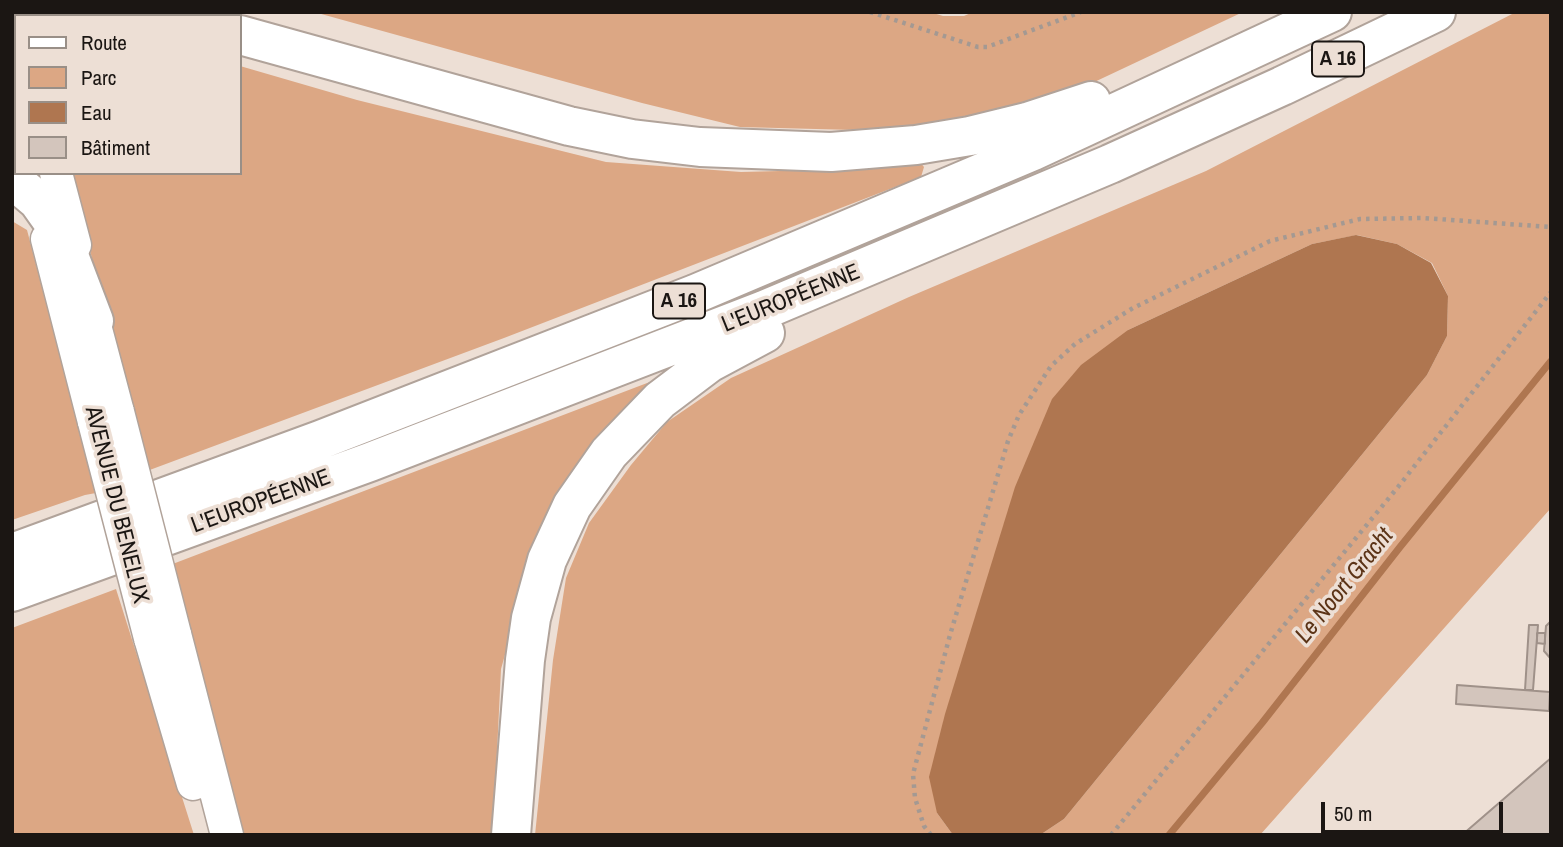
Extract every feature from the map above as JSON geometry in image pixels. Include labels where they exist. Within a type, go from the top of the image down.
[{"type":"highway","points":[[235,12],[655,131],[751,151]]},
{"type":"highway","points":[[242,36],[592,132],[677,146],[751,151],[831,152],[889,148],[970,136],[1027,122],[1102,97],[1306,12]]},
{"type":"highway","name":"L'EUROPÉENNE","points":[[12,553],[320,440],[695,294],[1033,151],[1332,12]]},
{"type":"highway","name":"L'EUROPÉENNE","points":[[12,592],[284,494],[676,345],[958,230],[1240,105],[1436,12]]},
{"type":"highway","points":[[511,835],[527,640],[544,571],[554,542],[577,498],[609,453],[642,417],[692,374],[744,343],[904,271],[1240,105]]},
{"type":"highway","points":[[34,182],[60,232],[94,321]]},
{"type":"street","name":"AVENUE DU BENELUX","points":[[34,182],[106,417],[163,636],[209,835]]},
{"type":"street","name":"AVENUE DU BENELUX","points":[[94,321],[106,417]]},
{"type":"street","name":"AVENUE DU BENELUX","points":[[163,636],[227,835]]},
{"type":"path","points":[[870,12],[978,47],[987,47],[1081,12]]},
{"type":"path","points":[[931,835],[924,826],[915,798],[913,774],[950,635],[1009,441],[1019,415],[1051,366],[1074,344],[1133,307],[1270,241],[1360,219],[1423,218],[1551,227]]},
{"type":"path","points":[[1111,835],[1398,487],[1551,292]]},
{"type":"green space","points":[[314,12],[930,12],[943,16],[964,16],[973,12],[1243,12],[1088,85],[1003,110],[892,131],[740,127],[642,103]]},
{"type":"green space","points":[[1516,12],[1551,12],[1551,508],[1260,835],[1040,835],[1064,819],[1427,375],[1447,336],[1448,296],[1432,263],[1397,244],[1357,235],[1312,244],[1128,330],[937,813],[953,835],[535,835],[553,660],[566,578],[589,523],[631,465],[667,422],[731,378],[909,297],[1206,171]]},
{"type":"green space","points":[[242,67],[357,100],[606,162],[741,172],[858,169],[919,161],[924,167],[921,177],[504,338],[147,471],[71,175],[242,175]]},
{"type":"green space","points":[[12,221],[27,230],[96,493],[12,520]]},
{"type":"green space","points":[[655,380],[526,580],[501,669],[493,835],[240,835],[170,565]]},
{"type":"green space","points":[[116,589],[194,835],[12,835],[12,628]]},
{"type":"water","points":[[1356,235],[1397,244],[1431,263],[1448,296],[1447,336],[1427,375],[1064,819],[1040,835],[953,835],[937,813],[929,777],[945,714],[1015,487],[1052,399],[1081,365],[1128,330],[1312,244]]},
{"type":"building","points":[[1551,621],[1551,659],[1544,651],[1546,626]]},
{"type":"building","points":[[1529,625],[1538,625],[1533,690],[1525,690]]},
{"type":"building","points":[[1537,633],[1545,633],[1545,644],[1537,643]]},
{"type":"building","points":[[1457,685],[1550,692],[1549,711],[1456,704]]},
{"type":"building","points":[[1551,758],[1551,835],[1462,835]]},
{"type":"waterway","name":"Le Noort Gracht","points":[[1169,835],[1262,723],[1551,361]]}]
